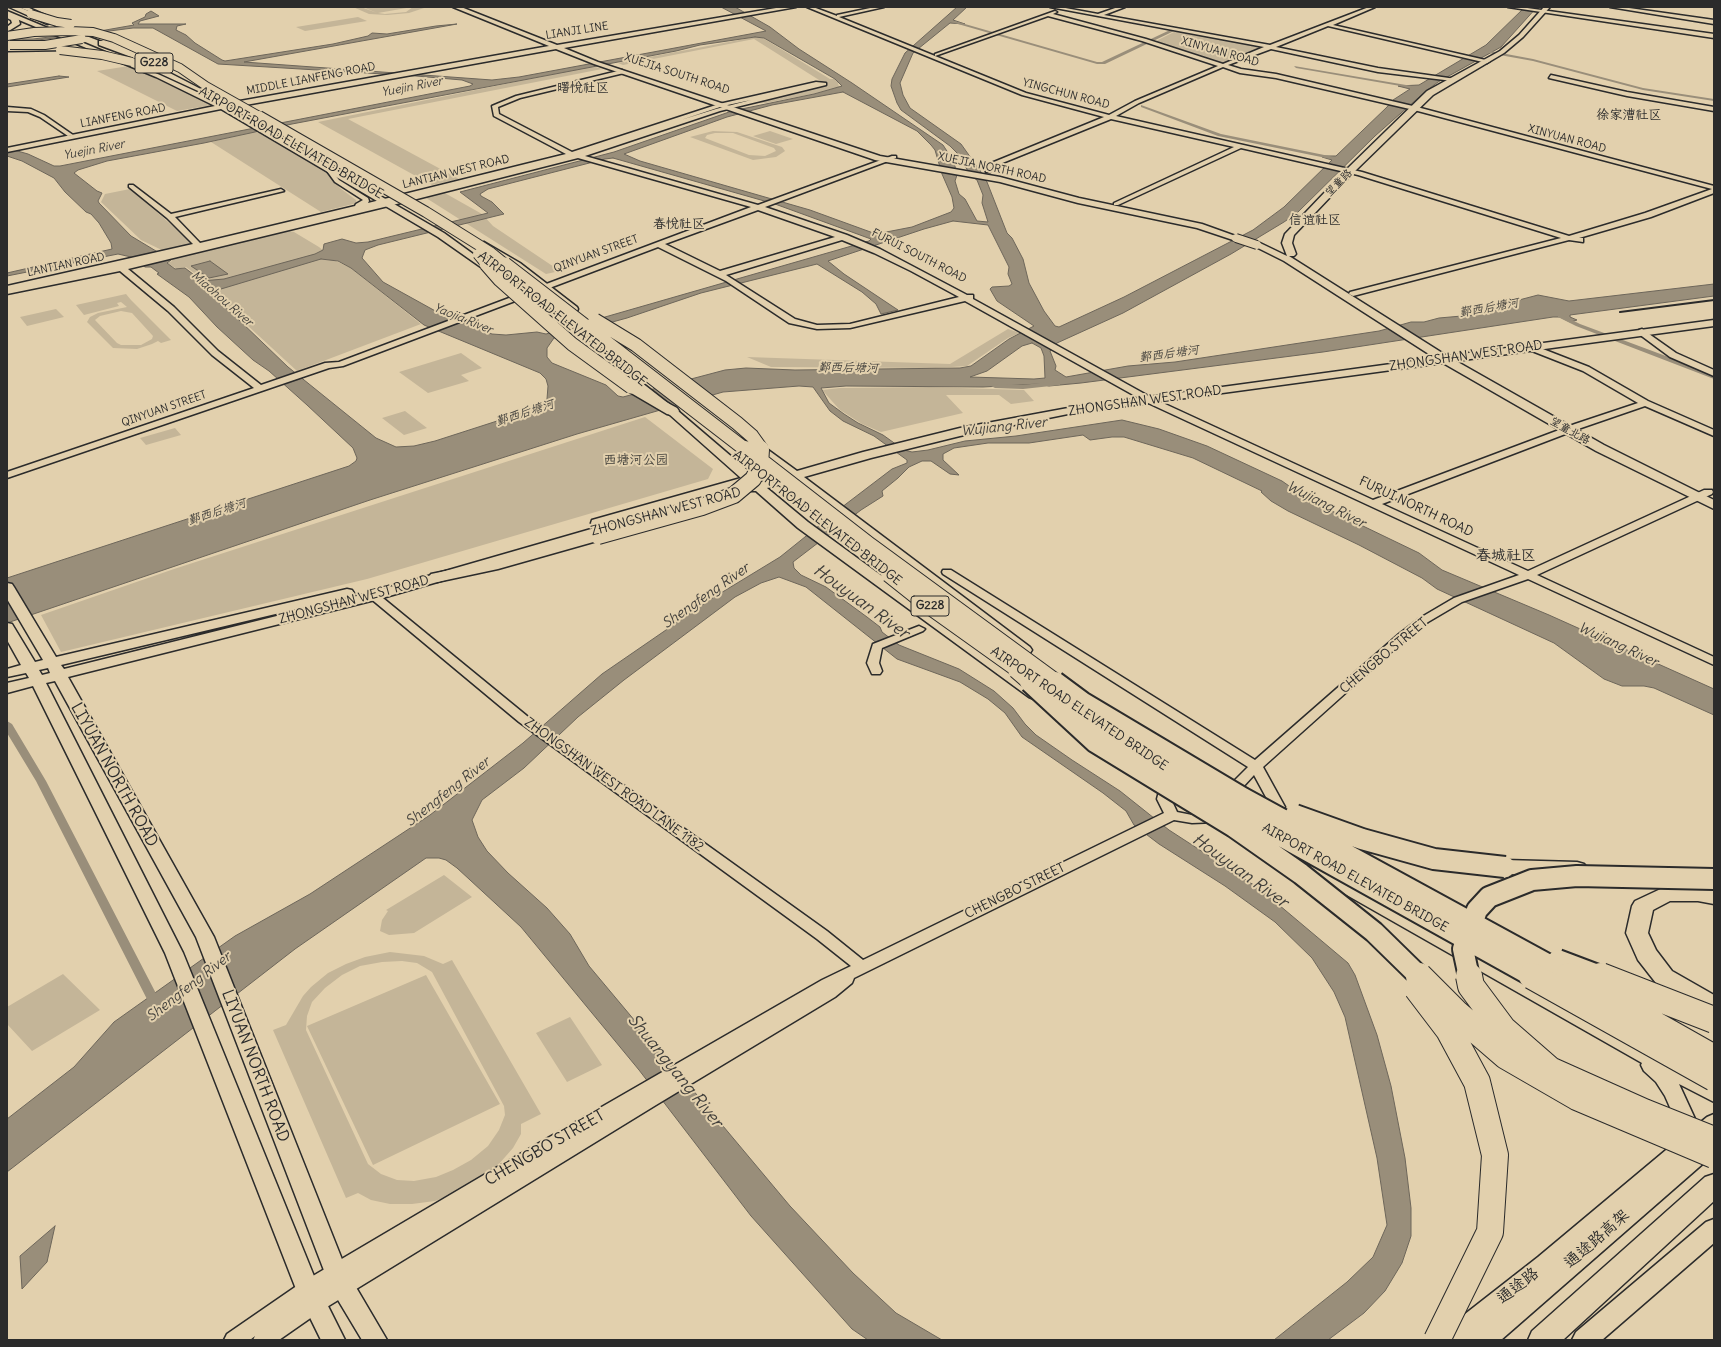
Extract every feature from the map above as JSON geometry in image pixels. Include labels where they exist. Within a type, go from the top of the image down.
[{"type":"highway","name":"AIRPORT ROAD ELEVATED BRIDGE","points":[[13,7],[172,70],[206,86],[426,212],[490,252],[521,288],[1082,702],[1250,802],[1503,939],[1714,1058]]},
{"type":"highway","name":"AIRPORT ROAD ELEVATED BRIDGE","points":[[7,9],[182,80],[448,233],[478,254],[928,605],[1126,744],[1231,808],[1714,1078]]},
{"type":"highway","points":[[7,14],[15,19],[16,24],[7,30]]},
{"type":"highway","points":[[7,42],[50,46],[76,42],[93,33],[93,30],[87,27],[57,22],[31,14]]},
{"type":"highway","points":[[7,42],[63,31],[104,34],[180,68],[206,86]]},
{"type":"highway","points":[[7,42],[84,52],[132,62],[165,76],[182,80]]},
{"type":"highway","points":[[478,254],[500,280],[572,344],[632,387],[673,412]]},
{"type":"highway","points":[[521,288],[554,293],[718,414],[732,428]]},
{"type":"highway","points":[[437,577],[492,566],[702,507],[734,495],[753,479],[760,466],[762,450],[752,436],[636,345],[599,327]]},
{"type":"highway","points":[[1009,663],[1095,742],[1234,827],[1301,874],[1374,932],[1455,1012],[1506,1056],[1577,1097],[1714,1155]]},
{"type":"highway","points":[[1169,754],[1270,805],[1324,828],[1434,858],[1505,866],[1714,872]]},
{"type":"highway","points":[[1714,879],[1577,876],[1532,880],[1489,897],[1477,910],[1463,949],[1471,986],[1503,1029],[1550,1070],[1644,1112],[1714,1139]]},
{"type":"highway","points":[[1714,896],[1698,893],[1667,894],[1643,906],[1637,933],[1646,954],[1664,977],[1714,1005]]},
{"type":"highway","points":[[1374,932],[1449,1030],[1477,1082],[1495,1156],[1490,1232],[1437,1340]]},
{"type":"highway","points":[[1503,939],[1714,1020]]},
{"type":"highway","name":"通途路高架","points":[[1480,1340],[1714,1139]]},
{"type":"highway","points":[[1542,1340],[1714,1185]]},
{"type":"main road","points":[[22,7],[88,35],[193,75],[407,197],[517,265],[543,284],[585,319],[599,327],[663,378],[792,473],[1075,688],[1278,807],[1714,1050]]},
{"type":"main road","name":"XUEJIA SOUTH ROAD","points":[[456,7],[561,46]]},
{"type":"main road","name":"XUEJIA SOUTH ROAD","points":[[466,7],[624,73],[730,106]]},
{"type":"main road","name":"LIANJI LINE","points":[[372,77],[736,17],[785,7]]},
{"type":"main road","name":"LIANJI LINE","points":[[748,14],[793,7]]},
{"type":"main road","name":"望童路","points":[[1291,254],[1287,243],[1290,234],[1348,168],[1430,93],[1483,60],[1499,54],[1521,36],[1539,13],[1546,7]]},
{"type":"main road","points":[[7,14],[48,29],[158,76],[220,106],[383,203],[430,228],[521,288],[562,326],[673,412],[803,525],[1101,742],[1223,818],[1714,1094]]},
{"type":"main road","points":[[7,42],[64,24]]},
{"type":"main road","points":[[7,42],[48,29]]},
{"type":"main road","points":[[22,37],[47,34],[65,36]]},
{"type":"main road","name":"XUEJIA SOUTH ROAD","points":[[603,64],[730,106]]},
{"type":"main road","name":"LIANJI LINE","points":[[384,77],[408,72]]},
{"type":"main road","name":"MIDDLE LIANFENG ROAD","points":[[241,102],[372,77]]},
{"type":"main road","name":"MIDDLE LIANFENG ROAD","points":[[241,102],[384,77]]},
{"type":"main road","name":"LIANFENG ROAD","points":[[36,143],[241,102]]},
{"type":"main road","name":"LIANFENG ROAD","points":[[7,149],[220,106]]},
{"type":"main road","points":[[730,106],[745,110]]},
{"type":"main road","name":"XUEJIA NORTH ROAD","points":[[745,110],[754,111],[886,158]]},
{"type":"main road","name":"XUEJIA NORTH ROAD","points":[[745,110],[886,158],[988,174],[1198,222],[1239,236]]},
{"type":"main road","name":"XUEJIA NORTH ROAD","points":[[988,174],[1078,200],[1239,236]]},
{"type":"main road","points":[[1239,236],[1291,254],[1356,296],[1414,341],[1430,351]]},
{"type":"main road","points":[[1259,243],[1394,324],[1426,339],[1444,356]]},
{"type":"main road","name":"ZHONGSHAN WEST ROAD","points":[[1148,396],[1444,356],[1579,332],[1714,314]]},
{"type":"main road","name":"ZHONGSHAN WEST ROAD","points":[[1456,358],[1594,338],[1714,323]]},
{"type":"main road","name":"ZHONGSHAN WEST ROAD","points":[[7,688],[35,674],[366,588],[792,473],[960,432],[1148,396],[1430,351]]},
{"type":"main road","name":"望童北路","points":[[1430,351],[1444,356],[1573,428],[1707,495],[1714,504]]},
{"type":"main road","name":"望童北路","points":[[1444,356],[1456,358],[1573,428]]},
{"type":"main road","name":"ZHONGSHAN WEST ROAD","points":[[55,669],[374,596],[700,501],[754,483]]},
{"type":"main road","name":"LIYUAN NORTH ROAD","points":[[7,587],[55,669],[205,937],[232,1010],[340,1281],[375,1340]]},
{"type":"main road","name":"LIYUAN NORTH ROAD","points":[[10,631],[35,674],[174,953],[206,1027],[312,1297],[333,1340]]},
{"type":"main road","points":[[7,673],[35,674]]},
{"type":"main road","points":[[1654,1017],[1714,1039]]},
{"type":"main road","points":[[1637,1052],[1663,1076],[1674,1093],[1686,1121],[1685,1147]]},
{"type":"main road","name":"通途路","points":[[1450,1340],[1546,1264],[1714,1123]]},
{"type":"main road","points":[[1584,1340],[1714,1229]]},
{"type":"street","name":"YINGCHUN ROAD","points":[[809,7],[908,45]]},
{"type":"street","name":"YINGCHUN ROAD","points":[[818,7],[1024,94],[1112,116],[1348,168],[1573,238]]},
{"type":"street","points":[[839,16],[882,7]]},
{"type":"street","points":[[1052,7],[1271,47],[1378,70],[1453,80]]},
{"type":"street","points":[[1098,16],[1123,7]]},
{"type":"street","points":[[988,174],[986,167],[1112,116],[1138,102],[1224,66],[1373,7]]},
{"type":"street","points":[[1510,7],[1539,13],[1714,38]]},
{"type":"street","points":[[1612,7],[1714,22]]},
{"type":"street","points":[[937,55],[1062,9]]},
{"type":"street","name":"XINYUAN ROAD","points":[[1049,15],[1144,40],[1240,71],[1276,76],[1413,107],[1714,190]]},
{"type":"street","points":[[1328,25],[1483,60]]},
{"type":"street","points":[[1703,36],[1714,33]]},
{"type":"street","name":"YINGCHUN ROAD","points":[[921,51],[937,55],[1030,93],[1112,116]]},
{"type":"street","points":[[582,155],[507,112],[507,106],[522,100],[624,73]]},
{"type":"street","points":[[582,155],[496,115],[495,106],[518,97],[624,73]]},
{"type":"street","points":[[1551,77],[1627,94],[1714,109]]},
{"type":"street","points":[[816,84],[824,84],[730,106],[816,84]]},
{"type":"street","name":"LANTIAN WEST ROAD","points":[[163,256],[582,155],[730,106]]},
{"type":"street","points":[[7,109],[29,110],[42,116],[70,135]]},
{"type":"street","points":[[1116,204],[1243,145]]},
{"type":"street","name":"FURUI SOUTH ROAD","points":[[582,155],[760,205],[876,248],[1148,396]]},
{"type":"street","name":"QINYUAN STREET","points":[[7,474],[266,388],[328,365],[340,364],[426,328],[454,318],[521,288],[543,284],[658,244],[886,158]]},
{"type":"street","points":[[330,171],[337,181],[366,199],[366,201],[345,210]]},
{"type":"street","points":[[131,186],[170,216],[198,246]]},
{"type":"street","points":[[1573,238],[1648,215],[1714,190]]},
{"type":"street","points":[[170,216],[281,192]]},
{"type":"street","points":[[1356,296],[1654,217],[1714,196]]},
{"type":"street","name":"LANTIAN WEST ROAD","points":[[163,256],[345,210],[383,203]]},
{"type":"street","name":"FURUI SOUTH ROAD","points":[[760,205],[860,242]]},
{"type":"street","name":"QINYUAN STREET","points":[[543,284],[760,205]]},
{"type":"street","points":[[720,274],[844,237]]},
{"type":"street","points":[[658,244],[729,279],[792,321],[822,328],[850,326],[969,298]]},
{"type":"street","points":[[132,263],[163,256]]},
{"type":"street","name":"LANTIAN ROAD","points":[[7,292],[122,268],[132,263]]},
{"type":"street","name":"LANTIAN ROAD","points":[[7,288],[132,263]]},
{"type":"street","points":[[122,268],[166,304],[220,357],[266,388]]},
{"type":"street","points":[[1642,332],[1672,356],[1714,373]]},
{"type":"street","points":[[1530,347],[1586,369],[1645,403],[1714,433]]},
{"type":"street","name":"FURUI NORTH ROAD","points":[[1148,396],[1714,661]]},
{"type":"street","points":[[1374,503],[1573,428],[1645,403]]},
{"type":"street","name":"CHENGBO STREET","points":[[1238,784],[1256,766],[1403,636],[1424,620],[1458,600],[1529,575],[1707,495]]},
{"type":"street","points":[[947,572],[1256,766],[1278,807]]},
{"type":"street","name":"ZHONGSHAN WEST ROAD LANE 1182","points":[[374,596],[523,719],[822,935],[861,966]]},
{"type":"street","points":[[876,671],[873,663],[877,646],[919,629]]},
{"type":"street","points":[[1166,783],[1164,799],[1171,816],[1192,819],[1223,818]]},
{"type":"street","name":"CHENGBO STREET","points":[[234,1340],[340,1281],[685,1072],[830,993],[861,966],[1171,816]]},
{"type":"street","name":"CHENGBO STREET","points":[[263,1340],[312,1297]]},
{"type":"green space","points":[[353,7],[361,7],[377,13],[363,7],[412,7],[378,13],[385,14],[406,12],[413,7],[424,8],[409,13],[387,15],[369,14]]},
{"type":"green space","points":[[358,17],[367,21],[305,31],[296,27]]},
{"type":"green space","points":[[1176,31],[1269,47],[1226,64],[1154,42]]},
{"type":"green space","points":[[755,37],[763,38],[830,79],[835,79],[840,83],[838,83],[839,87],[813,94],[766,103],[753,102],[827,85],[754,39],[623,65],[618,63]]},
{"type":"green space","points":[[129,66],[212,105],[177,111],[97,71]]},
{"type":"green space","points":[[589,67],[602,69],[348,119],[459,179],[432,185],[318,122]]},
{"type":"green space","points":[[713,131],[737,132],[782,147],[785,151],[776,157],[753,160],[690,137]],"holes":[[[715,133],[733,133],[774,148],[776,151],[765,156],[749,155],[705,138],[707,135]]]},
{"type":"green space","points":[[770,131],[793,139],[776,144],[753,136]]},
{"type":"green space","points":[[253,132],[262,133],[325,170],[340,188],[356,200],[357,203],[321,212],[211,142]]},
{"type":"green space","points":[[130,189],[196,246],[166,252],[141,240],[101,202],[105,194]]},
{"type":"green space","points":[[443,192],[482,214],[493,226],[560,271],[546,274],[423,196]]},
{"type":"green space","points":[[289,231],[294,232],[319,247],[336,261],[351,268],[421,324],[297,371],[234,313],[219,294],[205,281],[186,267],[177,269],[167,263],[172,261],[170,258]]},
{"type":"green space","points":[[126,294],[171,340],[161,343],[158,341],[137,349],[113,348],[87,322],[90,317],[98,313],[127,307],[121,302],[117,303],[119,306],[84,315],[76,305]],"holes":[[[121,311],[132,313],[153,336],[152,339],[141,345],[121,345],[117,343],[95,320],[100,316]]]},
{"type":"green space","points":[[56,309],[64,317],[27,326],[20,317]]},
{"type":"green space","points":[[1008,329],[1020,333],[1008,338],[967,366],[936,368],[771,367],[747,357],[950,364]]},
{"type":"green space","points":[[461,353],[482,368],[461,375],[469,381],[428,393],[399,372]]},
{"type":"green space","points":[[929,387],[1024,390],[1034,401],[1011,404],[999,395],[946,395],[963,413],[881,432],[862,424],[840,410],[822,390],[840,388]]},
{"type":"green space","points":[[405,411],[427,428],[404,435],[382,418]]},
{"type":"green space","name":"西塘河公园","points":[[645,417],[713,469],[708,479],[367,579],[61,652],[41,615],[174,569]]},
{"type":"green space","points":[[175,428],[181,435],[146,445],[140,438]]},
{"type":"green space","points":[[444,875],[472,897],[414,933],[389,935],[380,931],[382,920],[388,911],[386,910]]},
{"type":"green space","points":[[390,952],[424,956],[443,964],[452,960],[541,1114],[521,1124],[521,1134],[513,1148],[491,1173],[461,1191],[435,1201],[412,1204],[390,1204],[371,1200],[358,1193],[346,1198],[273,1030],[286,1025],[303,996],[311,987],[328,973],[365,957]],"holes":[[[402,961],[417,963],[432,972],[504,1106],[505,1115],[499,1130],[488,1146],[471,1160],[436,1177],[414,1181],[397,1180],[381,1174],[368,1164],[306,1030],[307,1016],[312,1002],[325,988],[342,975],[360,966],[382,962]]]},
{"type":"green space","points":[[63,974],[100,1010],[32,1051],[7,1024],[7,1007]]},
{"type":"green space","points":[[426,975],[500,1104],[373,1165],[307,1026]]},
{"type":"green space","points":[[570,1017],[602,1065],[567,1082],[536,1033]]},
{"type":"water","points":[[721,7],[735,7],[770,27],[799,49],[943,145],[954,162],[957,175],[955,181],[959,194],[965,199],[977,221],[988,222],[982,203],[983,195],[977,180],[971,176],[957,153],[950,146],[901,110],[891,86],[892,79],[905,53],[957,7],[967,7],[953,20],[965,24],[950,23],[913,53],[900,83],[903,95],[910,108],[961,144],[981,172],[987,182],[1007,233],[1012,238],[1023,259],[1029,283],[1044,311],[1055,326],[1059,327],[1124,297],[1253,230],[1284,207],[1332,160],[1322,157],[1323,156],[1336,156],[1393,100],[1410,89],[1398,86],[1419,85],[1486,45],[1525,7],[1537,7],[1501,47],[1438,82],[1426,91],[1375,136],[1297,213],[1231,254],[1123,313],[1057,343],[1050,351],[1056,366],[1055,370],[1066,377],[1128,366],[1175,362],[1379,331],[1411,322],[1424,322],[1439,318],[1473,315],[1496,310],[1500,305],[1538,295],[1569,301],[1714,284],[1714,296],[1570,315],[1570,317],[1577,320],[1570,322],[1560,317],[1553,317],[1323,352],[1081,383],[1049,386],[1039,384],[983,387],[846,386],[821,388],[829,403],[844,414],[858,423],[883,435],[904,450],[912,452],[928,450],[965,441],[1016,436],[1122,420],[1159,429],[1207,446],[1282,481],[1309,500],[1419,553],[1442,570],[1549,615],[1714,689],[1714,715],[1654,688],[1644,686],[1622,686],[1604,679],[1554,643],[1437,589],[1422,578],[1359,545],[1288,511],[1271,501],[1261,492],[1262,491],[1193,458],[1124,437],[1090,440],[1083,435],[1029,443],[988,443],[954,448],[943,454],[943,460],[959,475],[950,474],[931,461],[922,461],[909,467],[882,491],[883,496],[861,510],[793,562],[794,568],[801,575],[826,587],[880,627],[882,632],[899,645],[959,669],[994,691],[1013,708],[1025,724],[1036,735],[1120,791],[1169,830],[1260,889],[1348,963],[1355,975],[1377,1035],[1391,1086],[1405,1158],[1411,1208],[1411,1236],[1402,1263],[1385,1291],[1364,1313],[1328,1340],[1274,1340],[1347,1282],[1373,1257],[1387,1225],[1377,1158],[1345,1017],[1334,992],[1312,958],[1275,922],[1225,886],[1159,844],[1134,825],[1126,811],[1103,793],[1022,737],[1005,713],[988,699],[960,682],[897,659],[806,587],[779,577],[761,583],[735,597],[624,680],[578,717],[524,768],[482,800],[472,820],[478,837],[487,851],[508,873],[547,908],[570,934],[589,966],[790,1206],[853,1273],[896,1313],[942,1340],[868,1340],[852,1329],[751,1216],[639,1070],[521,927],[457,868],[446,860],[439,858],[426,858],[295,949],[7,1172],[7,1119],[74,1067],[114,1022],[235,936],[310,894],[430,815],[523,743],[602,674],[711,599],[780,557],[892,469],[907,463],[907,460],[874,436],[843,421],[830,411],[813,387],[799,386],[723,392],[577,434],[370,500],[7,623],[7,578],[349,466],[356,461],[357,458],[353,448],[307,405],[269,371],[253,360],[217,327],[189,297],[157,274],[159,273],[151,267],[145,267],[131,257],[118,254],[7,276],[7,273],[112,249],[111,243],[99,223],[91,214],[86,212],[65,192],[54,178],[22,161],[7,156],[7,148],[28,154],[54,166],[60,166],[470,86],[473,84],[462,80],[416,76],[218,64],[153,28],[133,28],[30,41],[7,39],[7,33],[23,39],[33,39],[100,31],[134,25],[132,23],[145,17],[146,14],[151,11],[159,16],[140,21],[138,24],[186,24],[177,26],[176,30],[225,61],[333,44],[368,36],[372,33],[387,34],[457,24],[244,62],[492,80],[519,77],[766,31]],"holes":[[[755,37],[764,38],[835,79],[842,86],[814,94],[732,111],[614,152],[460,192],[488,213],[368,242],[356,243],[342,239],[324,244],[323,250],[315,254],[224,279],[202,281],[185,268],[175,269],[167,263],[171,260],[131,236],[99,203],[98,201],[102,193],[97,191],[74,173],[78,170],[107,161],[204,143],[292,124],[676,51],[700,45]],[[843,92],[917,131],[931,145],[935,150],[942,174],[952,197],[954,208],[951,212],[912,227],[876,234],[810,210],[640,161],[624,154],[727,117],[772,105]],[[613,158],[775,204],[871,239],[869,241],[546,334],[537,332],[506,335],[492,334],[439,313],[383,282],[362,258],[365,250],[378,245],[504,214],[492,202],[481,196],[480,194],[488,189]],[[953,221],[988,225],[1009,267],[1008,274],[1012,284],[1009,286],[992,287],[990,289],[997,301],[1034,326],[1009,339],[971,366],[960,368],[795,370],[746,368],[725,370],[623,397],[618,396],[606,385],[552,363],[547,357],[547,348],[554,338],[627,318],[701,293],[817,264],[862,292],[876,304],[881,314],[898,310],[844,274],[828,261],[924,229]],[[321,259],[338,261],[351,268],[424,325],[540,373],[546,379],[548,386],[547,399],[539,406],[525,412],[435,441],[414,446],[396,447],[376,438],[288,367],[211,292]],[[1032,343],[1041,348],[1044,356],[1045,378],[970,377],[987,371],[1022,346]]]},
{"type":"water","points":[[59,76],[69,77],[7,87],[7,84]]},
{"type":"water","points":[[210,261],[228,274],[209,278],[191,266]]},
{"type":"water","points":[[55,1226],[47,1262],[22,1289],[20,1256]]},
{"type":"waterway","points":[[952,21],[1097,63],[1103,63],[1172,31]]},
{"type":"waterway","points":[[1485,51],[1533,60],[1643,89],[1714,100]]},
{"type":"waterway","points":[[1296,67],[1412,87]]},
{"type":"waterway","points":[[1143,106],[1220,135],[1336,158]]},
{"type":"waterway","points":[[1560,316],[1578,325],[1714,377]]},
{"type":"waterway","name":"鄞西后塘河","points":[[995,386],[1023,387],[1057,383]]},
{"type":"waterway","name":"Shengfeng River","points":[[7,724],[41,781],[157,1007]]},
{"type":"railway","points":[[1620,312],[1714,300]]},
{"type":"district","name":"曙悦社区","points":[[583,88]]},
{"type":"district","name":"徐家漕社区","points":[[1629,115]]},
{"type":"district","name":"信谊社区","points":[[1315,220]]},
{"type":"district","name":"春悦社区","points":[[679,224]]},
{"type":"district","name":"春城社区","points":[[1506,556]]},
{"type":"water label","name":"Yuejin River","points":[[412,87]]},
{"type":"water label","name":"Yuejin River","points":[[94,150]]},
{"type":"water label","name":"Miaohou River","points":[[222,299]]},
{"type":"water label","name":"Yaojia River","points":[[463,319]]},
{"type":"water label","name":"Wujiang River","points":[[1004,427]]},
{"type":"water label","name":"Wujiang River","points":[[1326,505]]},
{"type":"water label","name":"Houyuan River","points":[[861,602]]},
{"type":"water label","name":"Wujiang River","points":[[1618,645]]},
{"type":"water label","name":"Houyuan River","points":[[1240,871]]},
{"type":"water label","name":"Shuangyang River","points":[[675,1071]]}]
